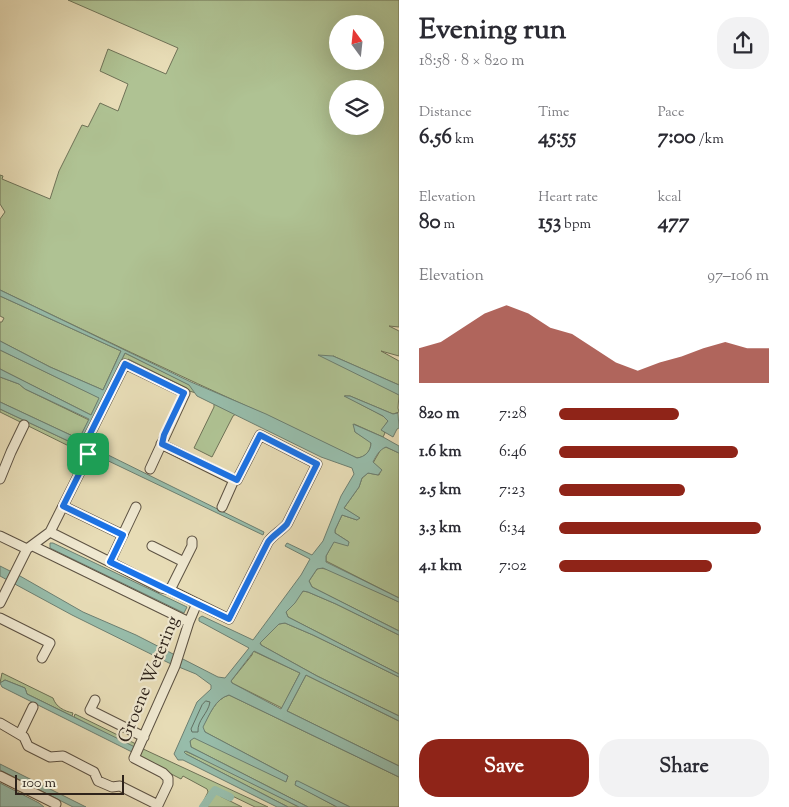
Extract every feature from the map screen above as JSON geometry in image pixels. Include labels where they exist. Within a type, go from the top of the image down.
[{"type":"street","points":[[0,603],[30,548],[50,532],[87,458],[89,436],[125,364],[184,393],[150,469]]},
{"type":"street","points":[[0,479],[24,425]]},
{"type":"street","points":[[50,532],[161,588],[170,590],[229,619],[268,542],[287,524],[317,464],[260,435],[237,480],[162,444]]},
{"type":"street","points":[[222,507],[233,479]]},
{"type":"street","points":[[63,506],[123,535]]},
{"type":"street","points":[[110,562],[136,507]]},
{"type":"street","points":[[0,536],[30,548],[189,622]]},
{"type":"street","points":[[170,590],[192,546],[192,541]]},
{"type":"street","points":[[152,546],[184,562]]},
{"type":"street","name":"Groene Wetering","points":[[20,734],[24,737],[28,746],[50,757],[64,756],[94,772],[100,783],[112,788],[120,786],[158,805],[168,784],[168,778],[163,773],[134,758],[134,756],[175,666],[197,603]]},
{"type":"street","points":[[0,618],[50,643],[42,658]]},
{"type":"street","points":[[95,700],[90,710],[142,741]]},
{"type":"street","points":[[0,723],[20,734],[33,707]]},
{"type":"street","points":[[0,776],[56,804]]},
{"type":"shaded area","points":[[68,0],[399,0],[399,327],[389,326],[399,331],[399,356],[381,351],[399,361],[399,385],[333,356],[399,395],[399,412],[393,414],[350,396],[345,396],[383,416],[388,421],[382,430],[385,433],[383,437],[354,424],[355,432],[371,442],[369,451],[365,455],[357,458],[345,453],[0,290],[0,219],[5,212],[0,204],[0,175],[3,176],[2,179],[50,199],[59,171],[82,125],[88,127],[100,103],[118,111],[128,84],[100,71],[108,49],[166,74],[178,48]]},
{"type":"shaded area","points":[[0,296],[121,351],[103,390],[50,367],[0,341],[0,322],[4,318],[0,316]]},
{"type":"shaded area","points":[[0,350],[100,398],[91,415],[0,369]]},
{"type":"shaded area","points":[[125,353],[190,385],[196,393],[186,390],[187,388],[128,359],[127,361],[123,360],[85,438],[83,453],[0,412],[0,409],[79,446]]},
{"type":"shaded area","points":[[0,377],[19,384],[25,389],[89,420],[79,439],[0,402]]},
{"type":"shaded area","points":[[214,404],[236,414],[233,416],[212,457],[194,448]]},
{"type":"shaded area","points":[[386,447],[399,453],[399,598],[326,561],[326,556],[334,541],[347,545],[349,542],[335,533],[335,530],[342,515],[357,520],[359,518],[344,508],[359,487],[362,478],[368,473],[379,475],[381,470],[373,463],[381,449]]},
{"type":"shaded area","points":[[317,569],[332,570],[399,602],[399,631],[312,587],[309,581]]},
{"type":"shaded area","points":[[303,591],[336,604],[399,635],[399,674],[288,617],[286,612]]},
{"type":"shaded area","points":[[285,623],[399,677],[399,716],[317,676],[261,645],[260,641],[279,624]]},
{"type":"shaded area","points":[[253,651],[300,673],[282,708],[232,683],[231,681],[252,655]]},
{"type":"shaded area","points":[[2,673],[53,698],[61,708],[73,713],[72,716],[27,694],[25,688],[5,680],[0,683]]},
{"type":"shaded area","points":[[306,675],[399,721],[399,766],[287,711]]},
{"type":"shaded area","points":[[229,695],[399,777],[399,807],[350,807],[296,781],[296,785],[337,807],[308,807],[191,747],[190,741],[194,737],[286,781],[288,776],[205,732],[202,727],[213,708],[220,700]]},
{"type":"shaded area","points":[[75,714],[136,744],[135,748],[74,717]]},
{"type":"shaded area","points":[[141,748],[268,807],[255,807],[222,791],[220,796],[242,807],[203,807],[203,802],[208,792],[207,789],[183,776],[181,779],[142,759],[140,757]]},
{"type":"shaded area","points":[[185,751],[299,807],[288,807],[186,754]]},
{"type":"water","points":[[0,290],[191,382],[266,414],[357,458],[367,453],[371,443],[355,432],[353,424],[399,446],[399,453],[386,447],[381,450],[373,462],[382,470],[378,475],[368,473],[362,478],[359,487],[344,508],[360,518],[357,520],[342,515],[335,530],[335,533],[349,542],[348,546],[334,542],[326,556],[326,562],[399,598],[399,602],[323,568],[317,569],[309,581],[312,587],[399,631],[399,635],[308,592],[303,591],[286,612],[288,617],[399,674],[399,677],[285,623],[279,624],[260,643],[317,676],[399,716],[399,721],[306,675],[287,711],[399,766],[399,777],[229,695],[220,700],[213,708],[203,727],[205,732],[288,776],[286,782],[194,738],[190,741],[191,747],[308,807],[299,807],[186,751],[184,752],[186,754],[288,807],[277,807],[183,760],[178,760],[174,754],[197,702],[211,689],[211,685],[196,674],[169,663],[72,615],[0,576],[0,566],[83,612],[136,635],[218,677],[225,678],[249,648],[199,621],[199,618],[202,616],[253,640],[301,575],[310,559],[285,546],[287,543],[312,555],[323,541],[341,496],[354,474],[352,468],[321,457],[197,396],[189,385],[125,353],[79,446],[0,409],[0,402],[79,439],[89,419],[25,389],[19,384],[0,377],[0,369],[91,415],[99,398],[0,350],[0,341],[50,367],[103,390],[121,351],[0,296]],"holes":[[[254,651],[300,673],[281,709],[231,681]]]},
{"type":"water","points":[[318,355],[333,356],[399,385],[399,395]]},
{"type":"water","points":[[344,396],[350,396],[393,414],[398,413],[399,428],[393,437],[381,430],[388,421],[383,416]]},
{"type":"water","points":[[98,450],[264,532],[263,535],[96,455]]},
{"type":"water","points":[[50,543],[187,607],[184,613],[50,548]]},
{"type":"water","points":[[5,680],[25,688],[27,694],[141,750],[140,756],[2,687],[0,683]]},
{"type":"water","points":[[0,764],[86,807],[73,807],[0,770]]},
{"type":"water","points":[[296,781],[350,807],[337,807],[295,785]]},
{"type":"water","points":[[0,783],[39,803],[44,807],[0,807]]},
{"type":"waterway","points":[[203,807],[215,790],[230,797]]},
{"type":"route","points":[[125,364],[184,393],[164,435],[162,444],[208,468],[237,480],[260,435],[317,464],[287,524],[268,542],[229,619],[110,562],[123,535],[63,506],[88,454],[89,436],[125,364]]}]
